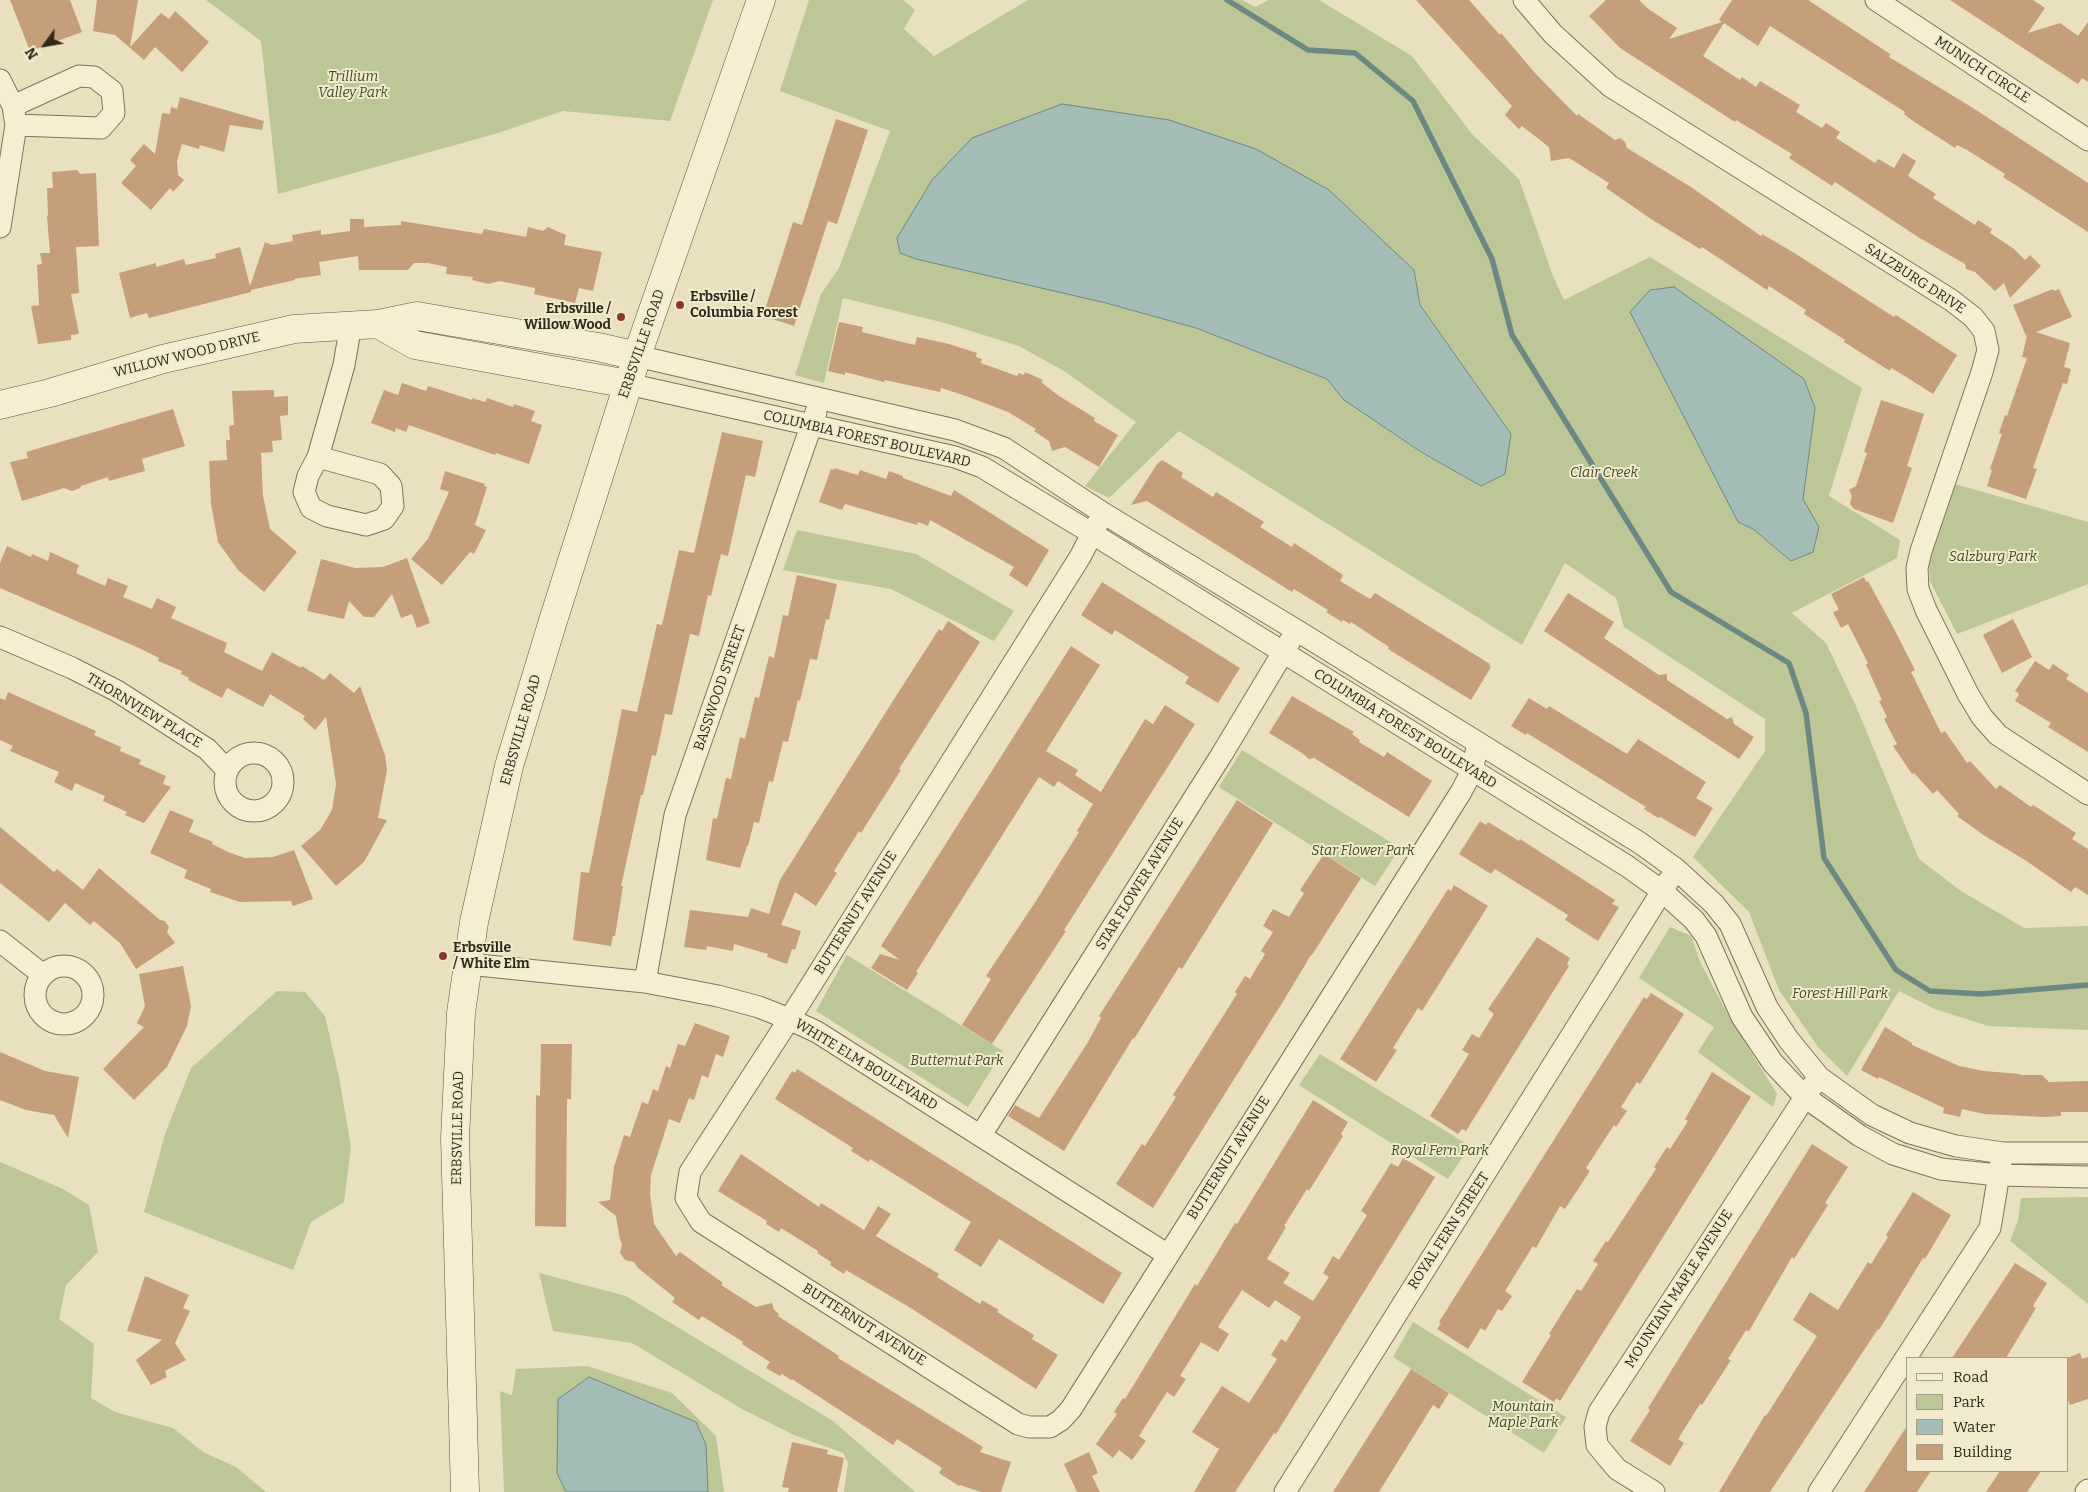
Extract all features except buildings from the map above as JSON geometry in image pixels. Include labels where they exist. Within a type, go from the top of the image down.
[{"type":"main road","name":"ERBSVILLE ROAD","points":[[465,1492],[455,1138],[461,1013],[478,904],[509,766],[628,384],[761,0]]},
{"type":"main road","name":"WILLOW WOOD DRIVE","points":[[0,405],[163,359],[294,329],[364,324],[417,316],[598,347],[637,356]]},
{"type":"main road","points":[[364,324],[415,345],[628,384]]},
{"type":"street","name":"SALZBURG DRIVE","points":[[1524,0],[1553,34],[1610,86],[1951,300],[1973,317],[1984,332],[1988,350],[1921,551],[1917,568],[1918,589],[1926,610],[1968,694],[1982,716],[1998,735],[2088,794]]},
{"type":"street","name":"MUNICH CIRCLE","points":[[1876,0],[2088,140]]},
{"type":"street","points":[[0,80],[15,116],[0,227]]},
{"type":"street","points":[[318,457],[344,365],[364,324]]},
{"type":"street","name":"COLUMBIA FOREST BOULEVARD","points":[[637,356],[955,430],[1004,448],[1103,513],[1640,843],[1676,869],[1714,904],[1730,924],[1767,1007],[1788,1039],[1819,1076],[1872,1115],[1910,1132],[1956,1146],[2003,1153],[2088,1153]]},
{"type":"street","name":"COLUMBIA FOREST BOULEVARD","points":[[628,384],[954,457],[982,467],[1627,866],[1662,891],[1694,920],[1706,936],[1742,1017],[1773,1063],[1805,1097],[1860,1136],[1893,1154],[1941,1169],[1998,1175],[2088,1177]]},
{"type":"street","name":"BASSWOOD STREET","points":[[646,982],[675,814],[821,400]]},
{"type":"street","name":"BUTTERNUT AVENUE","points":[[1103,513],[1093,534],[789,1019],[690,1172],[686,1198],[700,1222],[1018,1424],[1029,1427],[1050,1426],[1061,1420],[1071,1409],[1461,792],[1472,771],[1478,743]]},
{"type":"street","name":"STAR FLOWER AVENUE","points":[[981,1136],[1222,754],[1296,630]]},
{"type":"street","name":"THORNVIEW PLACE","points":[[0,637],[72,668],[118,691],[206,749],[227,770]]},
{"type":"street","name":"ROYAL FERN STREET","points":[[1285,1492],[1676,869]]},
{"type":"street","points":[[0,941],[43,975]]},
{"type":"street","name":"WHITE ELM BOULEVARD","points":[[468,964],[646,982],[718,996],[759,1007],[789,1019],[817,1032],[1168,1255]]},
{"type":"street","name":"MOUNTAIN MAPLE AVENUE","points":[[1654,1492],[1617,1469],[1597,1445],[1595,1427],[1599,1412],[1819,1076]]},
{"type":"street","points":[[1818,1492],[1990,1228],[2003,1153]]},
{"type":"green space","name":"Trillium Valley Park","points":[[206,0],[713,0],[670,121],[563,111],[495,134],[278,194],[261,41]]},
{"type":"green space","name":"Clair Creek","points":[[809,0],[903,0],[915,10],[904,29],[934,56],[1028,0],[1242,0],[1255,7],[1269,0],[1319,0],[1412,56],[1472,134],[1519,179],[1553,276],[1564,300],[1650,257],[1862,388],[1829,496],[1900,540],[1897,558],[1792,613],[1826,643],[1856,706],[1919,859],[1961,891],[2024,928],[2088,926],[2088,1030],[1988,1026],[1935,1009],[1899,991],[1847,1076],[1818,1047],[1779,990],[1749,912],[1693,857],[1765,751],[1765,719],[1624,627],[1616,598],[1565,563],[1522,645],[1179,431],[1109,498],[1085,486],[1136,422],[1064,371],[1019,346],[945,323],[843,298],[824,383],[795,375],[821,294],[839,268],[890,131],[780,91]],"holes":[[[1414,270],[1420,305],[1511,434],[1481,486],[1420,452],[1344,400],[1327,379],[1196,328],[1106,303]],[[1815,408],[1803,499],[1813,552],[1791,561],[1753,529],[1738,521]]]},
{"type":"green space","name":"Salzburg Park","points":[[1955,484],[2088,522],[2088,584],[1957,634],[1930,581],[1929,563]]},
{"type":"green space","points":[[797,530],[916,554],[1014,611],[994,641],[891,589],[783,570]]},
{"type":"green space","name":"Star Flower Park","points":[[1242,750],[1400,848],[1375,886],[1219,787]]},
{"type":"green space","points":[[1670,927],[1691,936],[1701,964],[1731,1020],[1777,1094],[1773,1107],[1698,1052],[1714,1027],[1639,978]]},
{"type":"green space","name":"Butternut Park","points":[[847,955],[1003,1051],[968,1107],[816,1011]]},
{"type":"green space","points":[[277,991],[305,992],[325,1016],[339,1077],[351,1147],[344,1202],[311,1222],[293,1270],[144,1212],[165,1134],[191,1068]]},
{"type":"green space","name":"Royal Fern Park","points":[[1320,1054],[1470,1146],[1448,1179],[1299,1085]]},
{"type":"green space","points":[[0,1162],[61,1188],[89,1205],[98,1252],[66,1285],[59,1319],[94,1344],[91,1398],[115,1412],[173,1428],[203,1452],[236,1467],[266,1492],[0,1492]]},
{"type":"green space","points":[[2088,1197],[2088,1304],[2010,1241],[2018,1220],[2021,1198]]},
{"type":"green space","points":[[539,1273],[626,1296],[833,1421],[915,1492],[844,1492],[848,1463],[843,1453],[794,1435],[742,1409],[632,1343],[553,1331]]},
{"type":"green space","name":"Mountain Maple Park","points":[[1413,1322],[1566,1417],[1544,1453],[1393,1357]]},
{"type":"green space","points":[[587,1366],[672,1393],[716,1436],[724,1492],[708,1492],[706,1445],[557,1473],[566,1492],[504,1492],[500,1391],[512,1395],[516,1369]]},
{"type":"water","points":[[1062,104],[1169,120],[1256,149],[1329,190],[1414,270],[1420,305],[1511,434],[1505,474],[1481,486],[1421,452],[1344,400],[1327,379],[1196,328],[1106,303],[916,259],[900,253],[897,238],[932,180],[972,138]]},
{"type":"water","points":[[1674,287],[1804,379],[1815,408],[1803,499],[1819,527],[1813,552],[1791,561],[1753,529],[1738,522],[1630,312],[1650,290]]},
{"type":"water","points":[[589,1377],[696,1422],[706,1445],[708,1492],[566,1492],[557,1473],[558,1399]]},
{"type":"waterway","points":[[1227,0],[1308,50],[1355,53],[1413,101],[1492,259],[1512,335],[1671,592],[1789,663],[1806,713],[1824,858],[1896,970],[1930,991],[1981,994],[2088,985]]},
{"type":"place","name":"Erbsville / Columbia Forest","points":[[680,305]]},
{"type":"place","name":"Erbsville / Willow Wood","points":[[621,317]]},
{"type":"place","name":"Erbsville / White Elm","points":[[443,956]]},
{"type":"park label","name":"Forest Hill Park","points":[[1840,994]]}]
